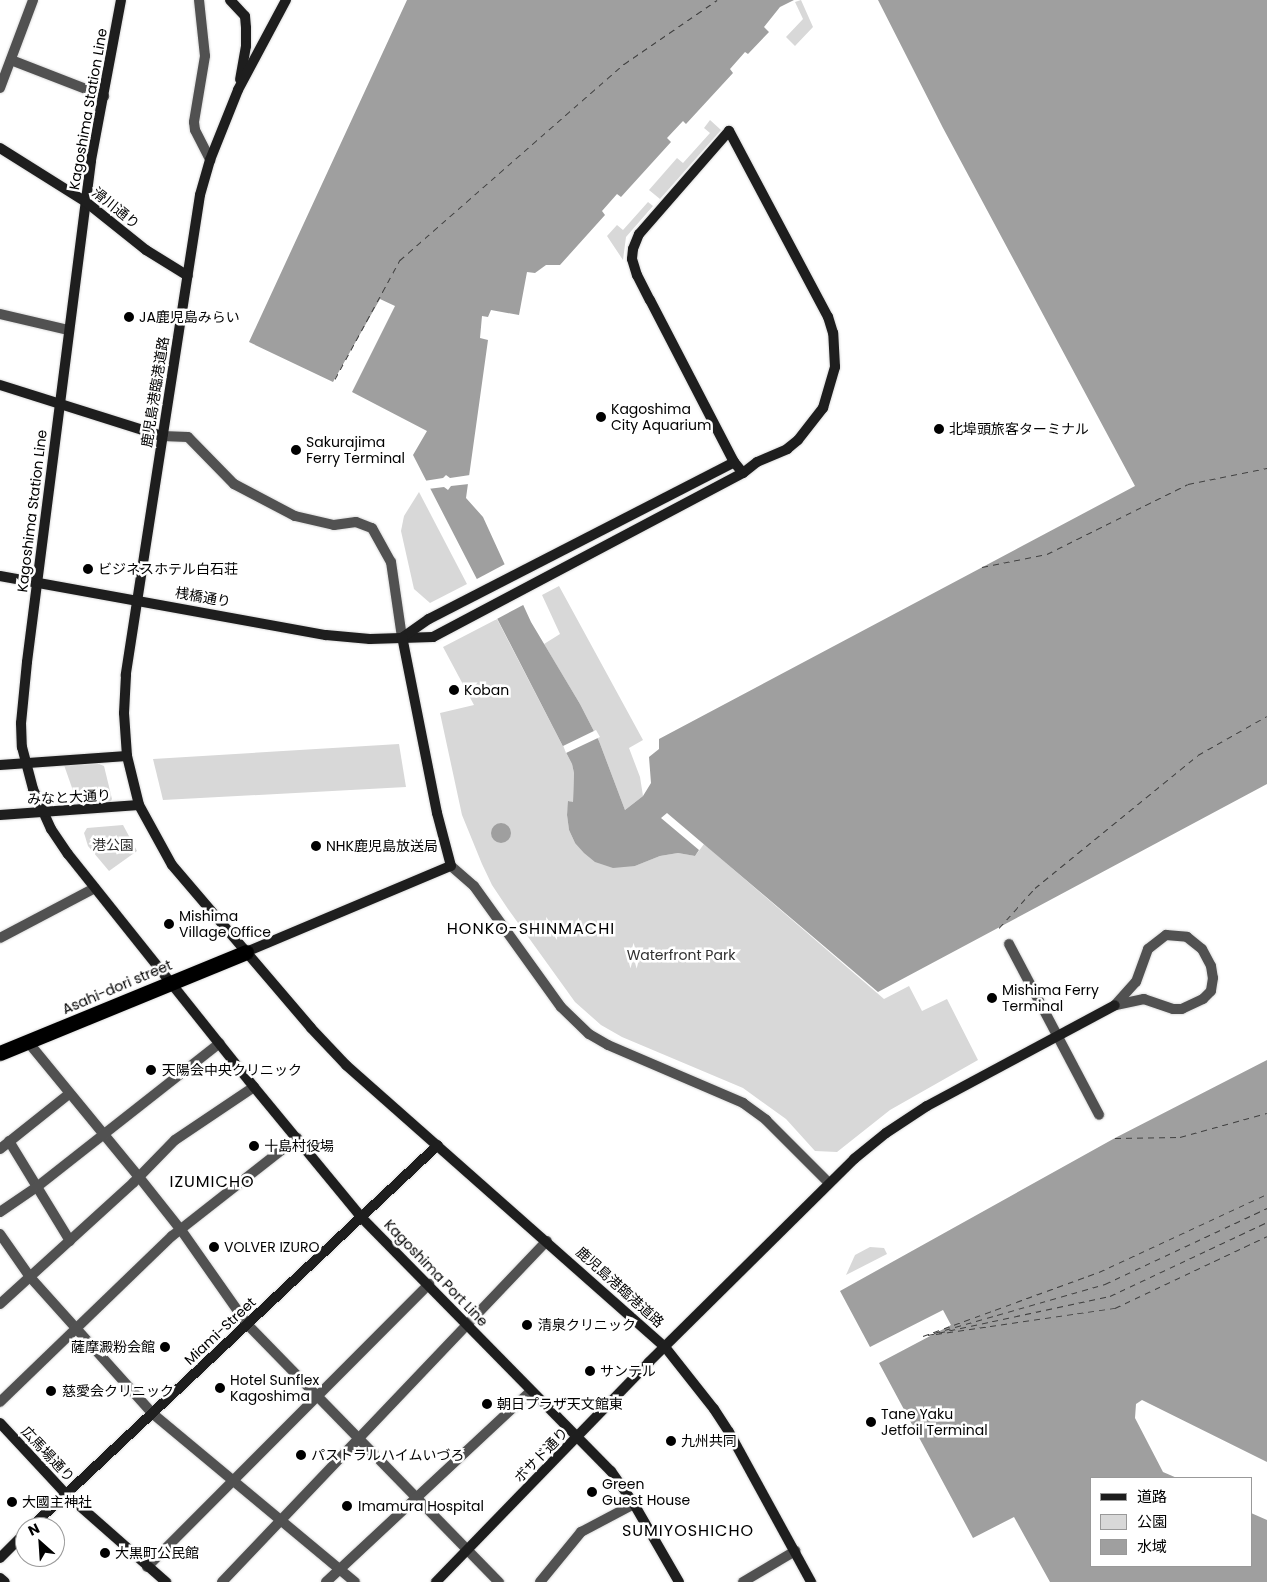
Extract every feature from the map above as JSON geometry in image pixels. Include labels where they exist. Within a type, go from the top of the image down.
[{"type":"highway","name":"Asahi-dori street","points":[[0,1053],[246,952]]},
{"type":"street","points":[[0,88],[6,65],[33,0]]},
{"type":"street","name":"Kagoshima Station Line","points":[[121,0],[86,202],[68,330],[21,723],[22,747],[43,813],[60,842],[171,982]]},
{"type":"street","points":[[199,0],[205,56],[194,122],[195,130],[210,160]]},
{"type":"street","points":[[230,0],[244,16],[246,28],[246,46],[238,90]]},
{"type":"street","name":"鹿児島港臨港道路","points":[[286,0],[238,90],[210,160],[200,195],[126,675],[124,713],[126,756],[139,806],[172,865],[311,1028],[346,1065],[665,1347],[714,1408],[811,1582]]},
{"type":"street","points":[[6,65],[104,96]]},
{"type":"street","name":"桟橋通り","points":[[0,576],[138,599],[326,635],[370,639],[434,636],[743,473],[757,462],[787,449],[814,422],[822,408],[831,385],[836,358],[833,333],[828,317],[729,131],[639,234],[633,249],[632,259],[637,275],[734,462]]},
{"type":"street","name":"滑川通り","points":[[0,148],[86,202],[146,250],[188,276]]},
{"type":"street","points":[[0,314],[68,330]]},
{"type":"street","points":[[0,385],[162,436],[188,437],[234,484],[294,516],[334,525],[356,522],[372,528],[391,562],[402,638],[437,813],[451,866],[474,886],[561,1007],[589,1034],[608,1045],[744,1103],[772,1126],[829,1183]]},
{"type":"street","points":[[402,638],[429,620],[734,462],[743,473]]},
{"type":"street","points":[[0,765],[126,756]]},
{"type":"street","name":"みなと大通り","points":[[0,815],[139,806]]},
{"type":"street","points":[[246,952],[451,866]]},
{"type":"street","points":[[0,938],[95,888]]},
{"type":"street","points":[[1166,935],[1187,937],[1196,942],[1211,966],[1213,978],[1211,991],[1192,1006],[1172,1009],[1144,999],[1116,1005],[1136,982],[1148,949],[1166,935]]},
{"type":"street","points":[[1009,944],[1099,1114]]},
{"type":"street","name":"Kagoshima Port Line","points":[[171,982],[254,1087],[362,1218],[612,1472],[634,1504],[679,1582]]},
{"type":"street","name":"ボサド通り","points":[[436,1582],[665,1347],[829,1183],[867,1149],[917,1112],[1116,1005]]},
{"type":"street","points":[[28,1042],[69,1094],[140,1177],[181,1230],[247,1324],[499,1582]]},
{"type":"street","points":[[0,1212],[38,1186],[220,1043]]},
{"type":"street","points":[[0,1304],[140,1177],[175,1140],[254,1087]]},
{"type":"street","points":[[0,1149],[69,1094]]},
{"type":"street","points":[[0,1402],[181,1230],[297,1138]]},
{"type":"street","points":[[9,1142],[38,1186],[70,1241]]},
{"type":"street","name":"Miami-Street","points":[[41,1517],[438,1145]]},
{"type":"street","points":[[0,1234],[30,1277],[152,1413],[355,1582]]},
{"type":"street","points":[[222,1582],[547,1241]]},
{"type":"street","points":[[147,1567],[429,1284]]},
{"type":"street","points":[[326,1582],[531,1391]]},
{"type":"street","name":"広馬場通り","points":[[0,1423],[65,1494],[166,1582]]},
{"type":"street","points":[[540,1582],[581,1532],[634,1504]]},
{"type":"street","points":[[0,1558],[15,1543]]},
{"type":"street","points":[[743,1582],[795,1551]]},
{"type":"street","points":[[0,1578],[5,1582]]},
{"type":"green space","points":[[801,0],[813,27],[795,46],[786,37],[803,19],[795,2]]},
{"type":"green space","points":[[710,120],[721,130],[660,199],[649,190],[677,158],[683,163],[710,133],[704,128]]},
{"type":"green space","points":[[648,202],[653,206],[626,237],[623,260],[607,236],[617,225],[623,230]]},
{"type":"green space","points":[[419,492],[467,584],[430,603],[414,589],[401,531],[404,516]]},
{"type":"green space","points":[[559,586],[643,740],[629,748],[640,777],[643,796],[625,810],[599,741],[580,704],[544,644],[560,634],[542,595]]},
{"type":"green space","name":"Waterfront Park","points":[[497,619],[572,764],[574,773],[573,803],[569,801],[567,815],[569,830],[575,843],[635,866],[660,856],[678,853],[695,856],[704,844],[884,999],[909,986],[922,1011],[947,999],[978,1060],[890,1110],[837,1152],[815,1151],[786,1119],[743,1088],[622,1037],[601,1025],[575,1002],[508,909],[492,885],[482,864],[462,815],[440,713],[474,705],[443,647]]},
{"type":"green space","points":[[399,744],[406,787],[163,800],[153,759]]},
{"type":"green space","points":[[99,764],[104,766],[112,799],[110,803],[78,805],[64,765]]},
{"type":"green space","name":"港公園","points":[[123,825],[137,851],[109,871],[88,846],[84,833],[87,828]]},
{"type":"green space","points":[[870,1247],[884,1248],[887,1254],[846,1275],[855,1255]]},
{"type":"water","points":[[407,0],[794,0],[780,7],[764,27],[769,32],[748,54],[745,52],[730,69],[733,73],[686,124],[683,121],[667,138],[671,142],[621,197],[617,194],[602,211],[605,215],[560,265],[546,265],[535,273],[527,272],[519,315],[491,310],[488,317],[482,316],[480,338],[488,340],[466,498],[483,517],[531,622],[580,704],[599,741],[625,810],[643,796],[651,783],[649,757],[659,749],[659,739],[1135,486],[943,128],[878,0],[1267,0],[1267,784],[878,992],[667,813],[661,818],[699,850],[695,856],[678,853],[660,856],[635,866],[613,868],[595,862],[584,853],[575,843],[569,830],[568,801],[573,802],[574,773],[572,764],[413,455],[427,431],[352,392],[395,306],[380,299],[333,382],[249,342]]},
{"type":"water","points":[[501,823],[508,826],[511,833],[508,840],[501,843],[494,840],[491,833],[494,826]]},
{"type":"water","points":[[1267,1060],[1267,1462],[1142,1400],[1136,1404],[1135,1418],[1163,1472],[1175,1477],[1090,1477],[1090,1567],[1252,1567],[1252,1513],[1267,1520],[1267,1582],[1050,1582],[1014,1517],[973,1538],[879,1363],[951,1325],[943,1310],[870,1347],[840,1291],[1115,1138]]},
{"type":"pier","points":[[446,475],[450,478],[470,475],[469,484],[451,486],[448,490],[444,487],[428,489],[424,481],[443,478]]},
{"type":"pier","points":[[507,563],[525,604],[495,620],[475,580]]},
{"type":"pier","points":[[596,730],[600,737],[566,753],[563,746]]},
{"type":"ferry route","points":[[335,379],[400,260],[624,64],[717,0]]},
{"type":"ferry route","points":[[982,567],[1047,554],[1188,484],[1267,468]]},
{"type":"ferry route","points":[[999,928],[1035,888],[1198,755],[1267,716]]},
{"type":"ferry route","points":[[1115,1138],[1180,1137],[1267,1113]]},
{"type":"ferry route","points":[[923,1336],[1099,1272],[1267,1194]]},
{"type":"ferry route","points":[[934,1333],[1105,1284],[1267,1208]]},
{"type":"ferry route","points":[[928,1335],[1110,1296],[1267,1222]]},
{"type":"ferry route","points":[[936,1334],[1115,1308],[1267,1236]]},
{"type":"place","name":"JA鹿児島みらい","points":[[129,317]]},
{"type":"place","name":"Kagoshima City Aquarium","points":[[601,417]]},
{"type":"place","name":"北埠頭旅客ターミナル","points":[[939,429]]},
{"type":"place","name":"Sakurajima Ferry Terminal","points":[[296,450]]},
{"type":"place","name":"ビジネスホテル白石荘","points":[[88,569]]},
{"type":"place","name":"Koban","points":[[454,690]]},
{"type":"place","name":"NHK鹿児島放送局","points":[[316,846]]},
{"type":"place","name":"Mishima Village Office","points":[[169,924]]},
{"type":"place","name":"Mishima Ferry Terminal","points":[[992,998]]},
{"type":"place","name":"天陽会中央クリニック","points":[[151,1070]]},
{"type":"place","name":"十島村役場","points":[[254,1146]]},
{"type":"place","name":"VOLVER IZURO","points":[[214,1247]]},
{"type":"place","name":"清泉クリニック","points":[[527,1325]]},
{"type":"place","name":"薩摩澱粉会館","points":[[165,1347]]},
{"type":"place","name":"サンテル","points":[[590,1371]]},
{"type":"place","name":"Hotel Sunflex Kagoshima","points":[[220,1388]]},
{"type":"place","name":"慈愛会クリニック","points":[[51,1391]]},
{"type":"place","name":"朝日プラザ天文館東","points":[[487,1404]]},
{"type":"place","name":"Tane Yaku Jetfoil Terminal","points":[[871,1422]]},
{"type":"place","name":"九州共同","points":[[671,1441]]},
{"type":"place","name":"パストラルハイムいづろ","points":[[301,1455]]},
{"type":"place","name":"Green Guest House","points":[[592,1492]]},
{"type":"place","name":"大國主神社","points":[[12,1502]]},
{"type":"place","name":"Imamura Hospital","points":[[347,1506]]},
{"type":"place","name":"大黒町公民館","points":[[105,1553]]},
{"type":"district","name":"HONKO-SHINMACHI","points":[[531,929]]},
{"type":"district","name":"IZUMICHO","points":[[212,1182]]},
{"type":"district","name":"SUMIYOSHICHO","points":[[688,1531]]}]
